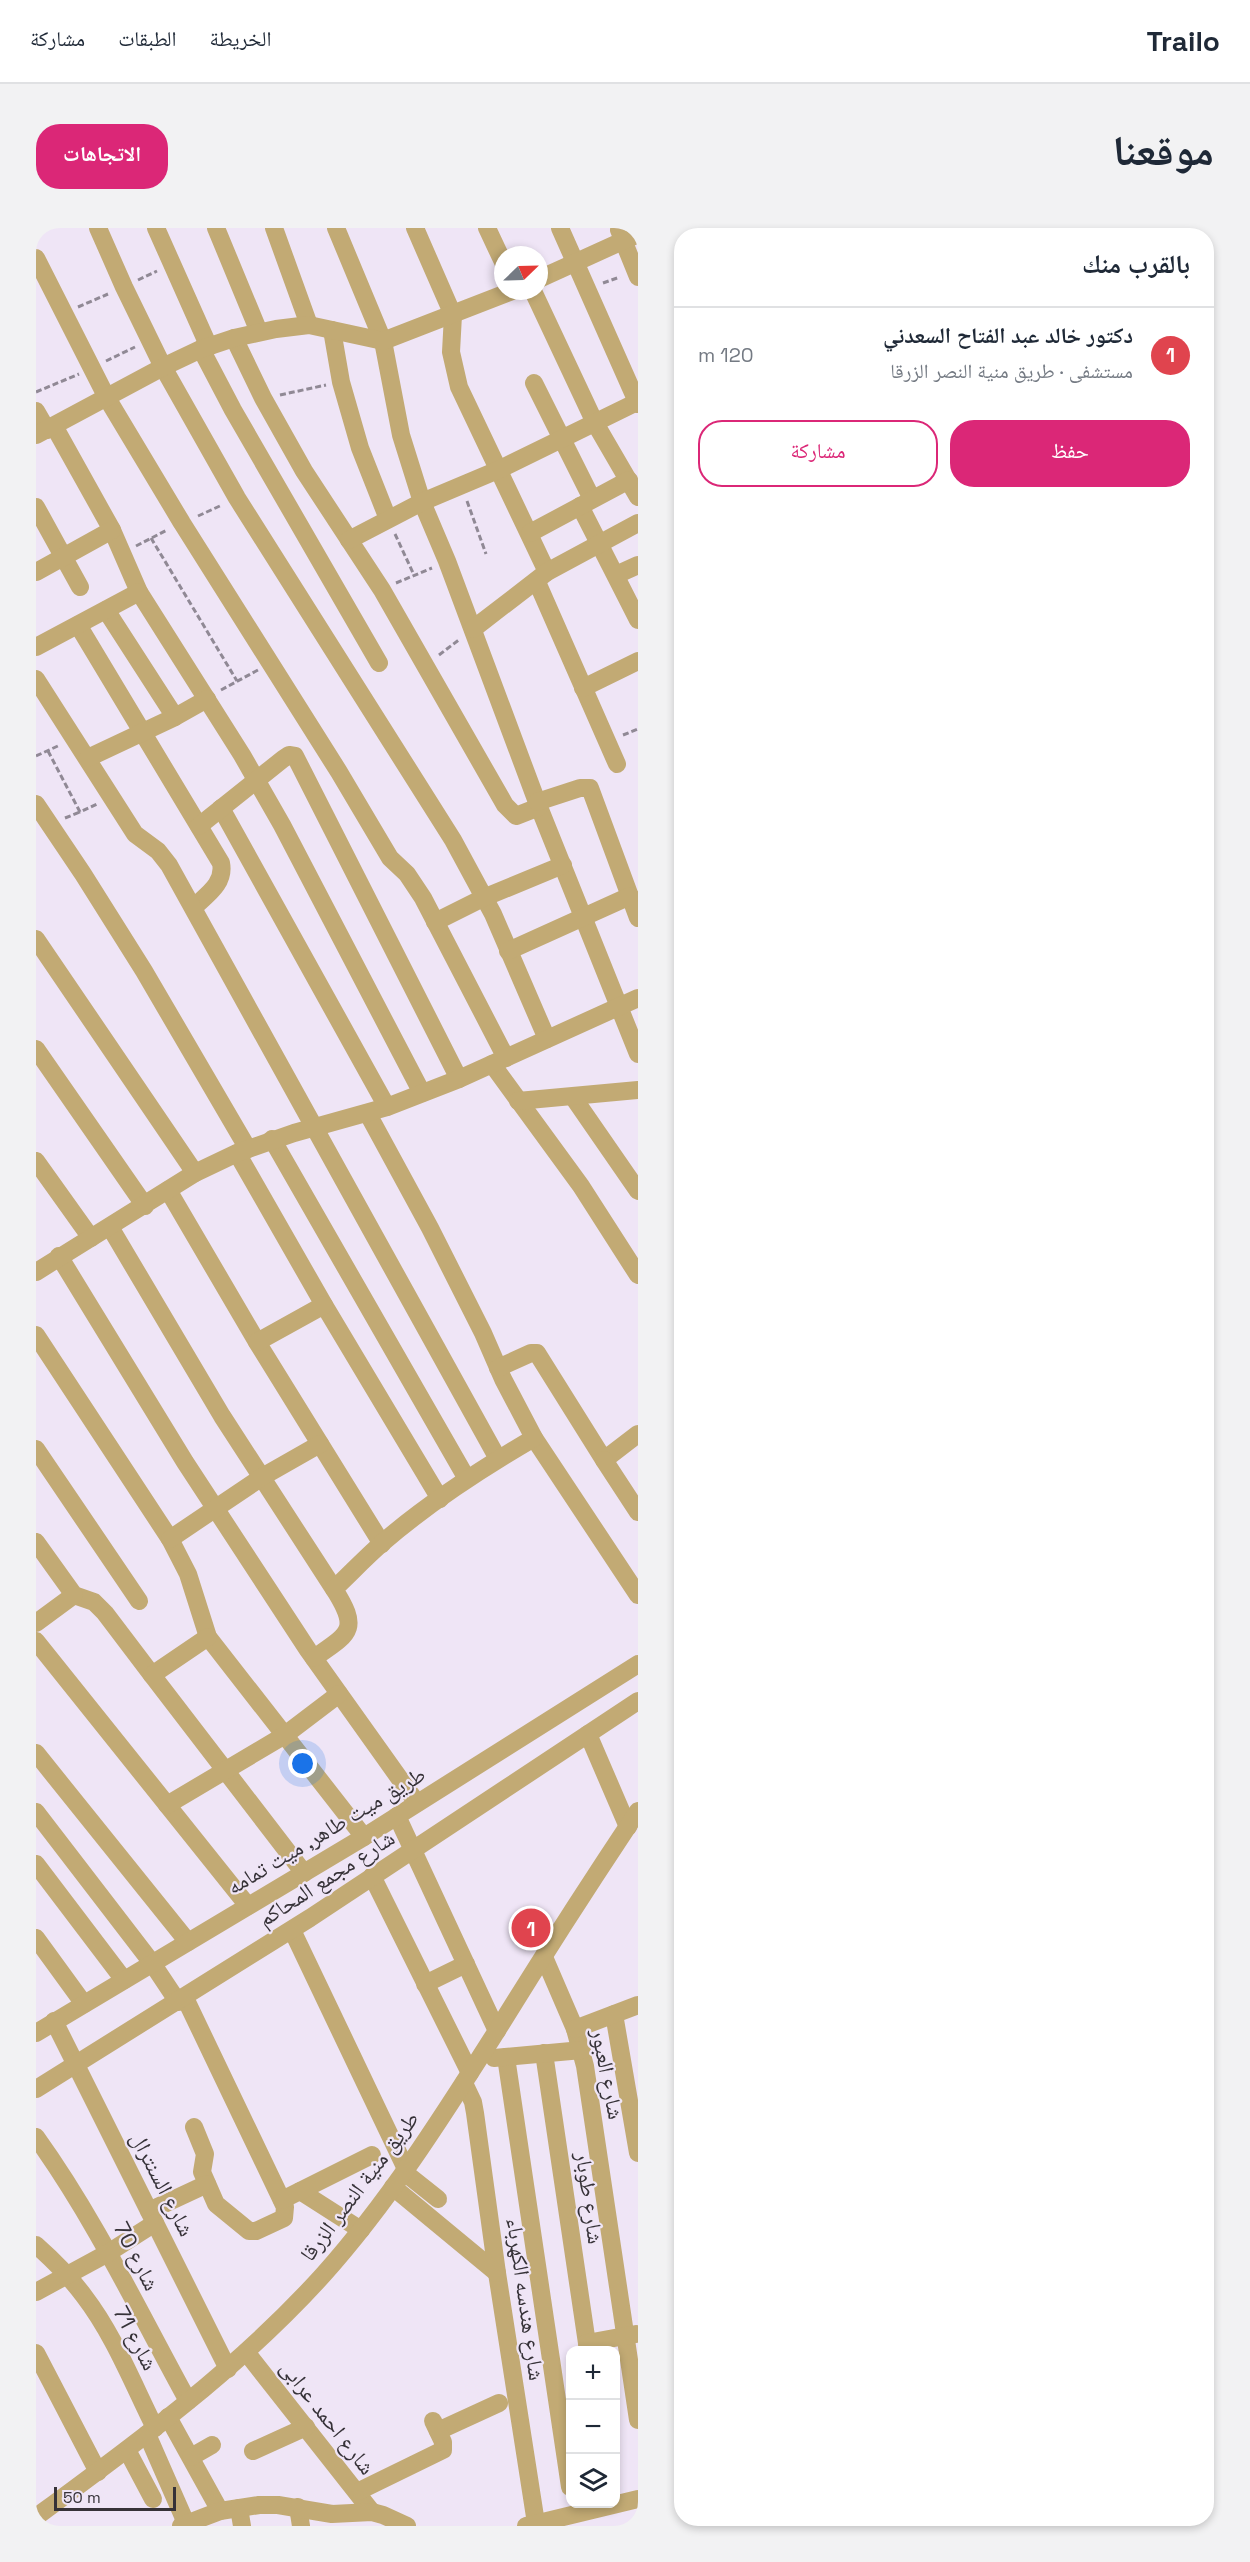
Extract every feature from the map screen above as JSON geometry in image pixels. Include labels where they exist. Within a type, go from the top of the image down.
[{"type":"street","points":[[99,228],[149,340],[237,498],[453,840],[483,897],[547,1039]]},
{"type":"street","points":[[156,228],[233,410],[379,663]]},
{"type":"street","points":[[216,228],[259,332]]},
{"type":"street","points":[[274,228],[309,325]]},
{"type":"street","points":[[336,228],[382,341],[399,426],[422,502],[473,629],[538,805],[638,1054]]},
{"type":"street","points":[[415,228],[453,315],[451,352],[459,387],[530,533],[542,577],[583,688],[616,764]]},
{"type":"street","points":[[487,228],[495,246]]},
{"type":"street","points":[[349,540],[422,502],[498,470],[637,403],[560,228]]},
{"type":"street","points":[[548,275],[626,234],[637,273]]},
{"type":"street","points":[[36,258],[91,369],[182,523],[339,772],[390,858],[407,874],[435,921],[518,1101],[581,1186],[638,1275]]},
{"type":"street","points":[[45,431],[163,367],[234,338],[309,325],[382,341],[494,298]]},
{"type":"street","points":[[537,300],[595,423],[638,498]]},
{"type":"street","points":[[332,330],[341,382],[360,448],[388,519]]},
{"type":"street","points":[[234,338],[263,398],[304,471],[382,590],[510,812],[516,816],[580,788],[590,788],[638,918]]},
{"type":"street","points":[[534,383],[562,440],[601,544],[638,620]]},
{"type":"street","points":[[36,411],[45,431],[112,530],[139,592],[207,699],[282,825],[422,1093]]},
{"type":"street","points":[[530,533],[629,480]]},
{"type":"street","points":[[36,507],[80,587]]},
{"type":"street","points":[[473,629],[542,577],[638,523]]},
{"type":"street","points":[[36,572],[112,530]]},
{"type":"street","points":[[616,574],[638,565]]},
{"type":"street","points":[[36,647],[139,592]]},
{"type":"street","points":[[106,610],[175,717]]},
{"type":"street","points":[[78,625],[221,863],[223,872],[218,884],[194,907]]},
{"type":"street","points":[[583,688],[638,661]]},
{"type":"street","points":[[36,679],[88,758],[110,798],[135,834],[158,851],[169,865],[194,907],[313,1127],[498,1459]]},
{"type":"street","points":[[88,758],[175,717],[207,699]]},
{"type":"street","points":[[199,826],[289,755],[295,756],[459,1079]]},
{"type":"street","points":[[37,808],[83,874],[144,971],[324,1305],[440,1499]]},
{"type":"street","points":[[221,808],[387,1107]]},
{"type":"street","points":[[435,921],[483,897],[563,865]]},
{"type":"street","points":[[508,951],[630,896]]},
{"type":"street","points":[[36,939],[195,1173]]},
{"type":"street","points":[[36,1272],[195,1173],[242,1151],[272,1139],[387,1107],[459,1079],[638,998]]},
{"type":"street","points":[[36,1049],[145,1206]]},
{"type":"street","points":[[518,1101],[638,1090]]},
{"type":"street","points":[[573,1097],[638,1191]]},
{"type":"street","points":[[368,1114],[435,1238],[534,1438],[638,1595]]},
{"type":"street","points":[[272,1139],[467,1479]]},
{"type":"street","points":[[36,1161],[91,1238]]},
{"type":"street","points":[[168,1190],[257,1342],[382,1544]]},
{"type":"street","points":[[110,1227],[222,1416],[349,1615],[349,1627],[342,1638],[314,1658]]},
{"type":"street","points":[[59,1256],[214,1508],[314,1658],[417,1803]]},
{"type":"street","points":[[257,1342],[324,1305]]},
{"type":"street","points":[[36,1335],[170,1539],[188,1574],[208,1637],[364,1837]]},
{"type":"street","points":[[498,1368],[531,1353],[537,1353],[638,1512]]},
{"type":"street","points":[[604,1460],[638,1434]]},
{"type":"street","points":[[334,1589],[382,1544],[440,1499],[467,1479],[534,1438]]},
{"type":"street","points":[[170,1539],[262,1477],[320,1444]]},
{"type":"street","points":[[36,1449],[140,1600]]},
{"type":"street","points":[[36,1542],[74,1595],[94,1602],[100,1607],[304,1873]]},
{"type":"street","points":[[38,1618],[74,1595]]},
{"type":"street","points":[[152,1675],[208,1637]]},
{"type":"street","points":[[36,1641],[248,1906]]},
{"type":"street","name":"طريق ميت طاهر, ميت تمامه","points":[[36,2033],[364,1837],[638,1664]]},
{"type":"street","points":[[167,1805],[285,1735],[339,1694]]},
{"type":"street","name":"شارع مجمع المحاكم","points":[[36,2089],[292,1930],[638,1701]]},
{"type":"street","points":[[588,1734],[627,1827]]},
{"type":"street","points":[[36,1752],[188,1942]]},
{"type":"street","name":"طريق منية النصر الزرقا","points":[[36,2517],[127,2450],[228,2368],[324,2274],[361,2230],[401,2176],[471,2072],[638,1811]]},
{"type":"street","points":[[36,1812],[182,2000],[282,2200],[286,2211],[284,2218],[256,2231],[249,2231],[216,2204],[201,2169],[205,2154],[194,2127]]},
{"type":"street","points":[[397,1816],[496,2031]]},
{"type":"street","points":[[36,1864],[124,1980]]},
{"type":"street","name":"شارع هندسه الكهرباء","points":[[372,1876],[471,2072],[473,2102],[497,2273],[542,2524]]},
{"type":"street","points":[[292,1930],[401,2176],[497,2273]]},
{"type":"street","points":[[36,1938],[84,2004]]},
{"type":"street","name":"شارع العبور","points":[[544,1957],[582,2050],[632,2335],[638,2420]]},
{"type":"street","points":[[426,1984],[466,1964]]},
{"type":"street","points":[[575,2029],[638,2005]]},
{"type":"street","points":[[614,2014],[629,2046],[638,2153]]},
{"type":"street","name":"شارع السنترال","points":[[54,2021],[228,2368]]},
{"type":"street","points":[[471,2072],[506,2056],[582,2050]]},
{"type":"street","name":"شارع طوبار","points":[[544,2053],[588,2346]]},
{"type":"street","points":[[506,2056],[566,2460]]},
{"type":"street","name":"شارع 70","points":[[36,2137],[74,2190],[188,2401]]},
{"type":"street","points":[[282,2200],[372,2155]]},
{"type":"street","points":[[401,2176],[438,2199]]},
{"type":"street","points":[[36,2292],[108,2253],[152,2217],[207,2184]]},
{"type":"street","points":[[300,2191],[361,2230]]},
{"type":"street","name":"شارع 71","points":[[36,2245],[68,2276],[99,2318],[157,2426]]},
{"type":"street","points":[[592,2346],[632,2335]]},
{"type":"street","name":"شارع احمد عرابى","points":[[246,2352],[372,2512]]},
{"type":"street","points":[[36,2353],[40,2372],[98,2472]]},
{"type":"street","points":[[357,2492],[441,2451],[444,2446],[435,2426],[499,2403]]},
{"type":"street","points":[[157,2426],[191,2457],[220,2511]]},
{"type":"street","points":[[157,2426],[183,2525],[220,2511],[259,2505],[298,2507],[351,2520],[372,2512],[407,2526]]},
{"type":"street","points":[[253,2451],[306,2427]]},
{"type":"street","points":[[191,2457],[212,2445]]},
{"type":"street","points":[[127,2450],[153,2499]]},
{"type":"street","points":[[620,2502],[638,2499]]},
{"type":"street","points":[[298,2507],[301,2526]]},
{"type":"street","points":[[239,2508],[242,2526]]},
{"type":"street","points":[[542,2524],[598,2508]]},
{"type":"path","points":[[63,313],[171,264]]},
{"type":"path","points":[[589,290],[637,273]]},
{"type":"path","points":[[36,392],[91,369],[149,340]]},
{"type":"path","points":[[263,398],[341,382]]},
{"type":"path","points":[[462,486],[486,554]]},
{"type":"path","points":[[182,523],[237,498]]},
{"type":"path","points":[[388,519],[414,575]]},
{"type":"path","points":[[151,538],[237,681],[270,664]]},
{"type":"path","points":[[426,666],[473,629]]},
{"type":"path","points":[[36,756],[48,751],[80,812],[110,798]]},
{"type":"place","name":"دكتور خالد عبد الفتاح السعدني","points":[[531,1928]]}]
